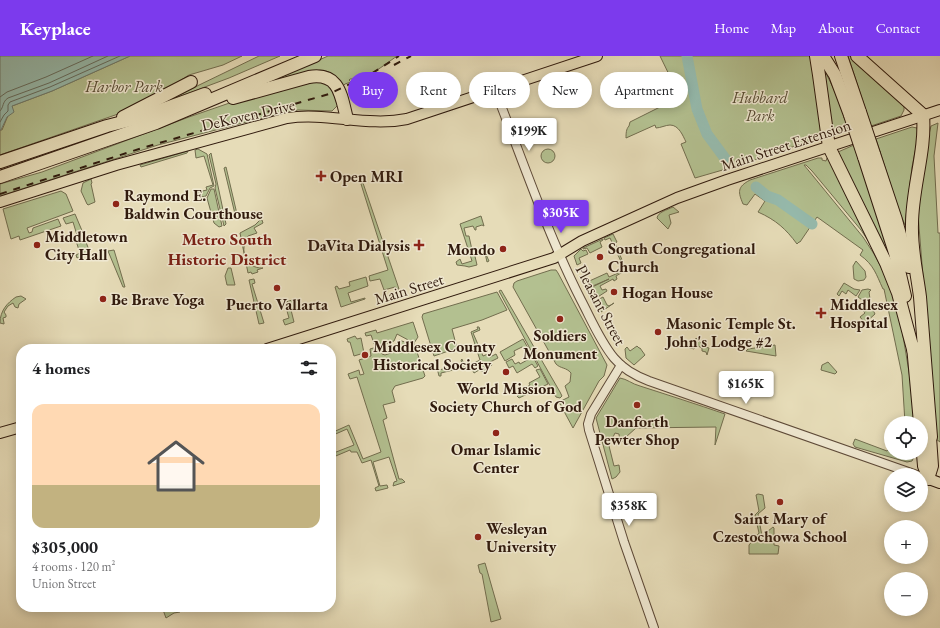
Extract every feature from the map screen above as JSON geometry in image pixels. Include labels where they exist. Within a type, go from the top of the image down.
[{"type":"highway","points":[[0,162],[107,126],[170,108],[296,56]]},
{"type":"highway","points":[[0,177],[150,125],[189,110],[315,56]]},
{"type":"highway","points":[[816,56],[820,75],[829,147],[886,263],[919,353]]},
{"type":"highway","points":[[823,56],[855,113]]},
{"type":"highway","points":[[841,56],[855,113],[869,156],[905,251],[918,309],[920,416]]},
{"type":"highway","points":[[857,56],[923,116],[923,135],[912,225],[919,353],[924,416]]},
{"type":"highway","points":[[189,110],[309,77],[320,76],[330,79],[337,86],[347,119]]},
{"type":"highway","points":[[107,126],[191,82]]},
{"type":"highway","points":[[924,460],[924,466],[930,479]]},
{"type":"main road","name":"DeKoven Drive","points":[[530,78],[597,56]]},
{"type":"main road","name":"DeKoven Drive","points":[[0,202],[116,165],[287,118],[315,116],[376,121],[400,120],[419,116],[469,99]]},
{"type":"main road","name":"Main Street Extension","points":[[559,255],[582,241],[677,198],[730,179],[940,110]]},
{"type":"main road","name":"Main Street","points":[[283,344],[499,276],[559,255]]},
{"type":"main road","points":[[0,433],[16,428]]},
{"type":"street","name":"Pleasant Street","points":[[502,108],[559,255],[601,339],[614,358],[621,365],[639,377],[649,381],[897,468]]},
{"type":"street","points":[[621,365],[591,414],[588,424],[624,542],[654,628]]},
{"type":"green space","name":"Harbor Park","points":[[130,56],[242,56],[223,65],[189,75],[170,87],[121,113],[0,155],[0,130],[2,130],[12,106],[52,91]]},
{"type":"green space","points":[[259,56],[280,56],[229,78],[162,103]]},
{"type":"green space","points":[[328,56],[397,56],[374,72],[348,72],[348,83],[343,86],[334,75],[327,71],[320,70],[259,87]]},
{"type":"green space","name":"Hubbard Park","points":[[660,56],[810,56],[822,134],[821,137],[740,165],[695,178],[681,144],[686,142],[680,131],[673,125],[656,128],[655,125],[626,138],[630,122],[658,108],[688,108],[688,72],[668,72]]},
{"type":"green space","points":[[848,56],[852,56],[904,105],[904,110],[901,116],[871,126]]},
{"type":"green space","points":[[823,72],[826,73],[837,96],[849,130],[835,133],[831,130]]},
{"type":"green space","points":[[316,79],[333,87],[338,105],[332,111],[298,110],[258,119],[158,145],[0,196],[0,184],[42,172],[241,99]]},
{"type":"green space","points":[[938,123],[934,156],[938,233],[940,233],[940,442],[936,439],[918,214],[926,147],[931,126]]},
{"type":"green space","points":[[912,127],[917,128],[919,132],[912,167],[905,225],[899,211],[876,139]]},
{"type":"green space","points":[[854,145],[892,261],[890,262],[838,152]]},
{"type":"green space","points":[[198,149],[207,154],[214,186],[210,188],[206,196],[201,197],[198,192],[207,190],[206,187],[213,185],[204,156],[196,158],[195,150]]},
{"type":"green space","points":[[548,149],[553,151],[555,156],[553,161],[548,163],[543,161],[541,156],[543,151]]},
{"type":"green space","points":[[188,151],[187,153],[141,167],[140,165]]},
{"type":"green space","points":[[211,153],[226,224],[224,226],[209,155]]},
{"type":"green space","points":[[818,158],[822,158],[822,160],[826,161],[827,158],[830,160],[871,245],[861,230],[812,171],[804,165],[863,237],[883,271],[899,312],[914,402],[915,416],[905,416],[902,375],[884,289],[872,266],[860,255],[863,250],[817,217],[800,242],[797,244],[780,225],[758,212],[765,201],[755,194],[747,205],[743,204],[740,190],[743,185],[750,180]]},
{"type":"green space","points":[[226,167],[237,214],[235,214],[224,168]]},
{"type":"green space","points":[[91,179],[95,202],[88,205],[81,191],[83,183]]},
{"type":"green space","points":[[363,183],[399,289],[395,287],[384,290],[380,279],[370,281],[369,276],[388,270],[361,184]]},
{"type":"green space","points":[[211,189],[214,189],[222,226],[219,227],[214,223],[207,198]]},
{"type":"green space","points":[[61,191],[66,194],[73,211],[27,228],[29,233],[32,232],[33,228],[58,219],[61,226],[20,240],[19,236],[11,239],[3,209]]},
{"type":"green space","points":[[673,207],[679,212],[669,215],[671,223],[668,229],[657,218],[661,213]]},
{"type":"green space","points":[[75,214],[83,233],[77,235],[73,222],[66,224],[63,218]]},
{"type":"green space","points":[[481,216],[484,226],[482,225],[476,227],[476,230],[473,226],[464,228],[466,236],[469,236],[472,250],[483,248],[489,261],[487,262],[485,253],[481,254],[480,250],[474,252],[477,265],[469,267],[457,265],[456,262],[460,259],[462,264],[472,261],[460,224]]},
{"type":"green space","points":[[262,220],[263,223],[254,228],[257,233],[248,236],[244,247],[245,257],[248,262],[257,267],[263,268],[252,274],[251,272],[248,273],[240,233],[255,225]]},
{"type":"green space","points":[[613,234],[617,242],[615,243],[618,249],[620,248],[623,254],[620,255],[626,270],[616,276],[617,279],[614,281],[613,279],[600,286],[602,290],[606,289],[607,291],[593,300],[588,289],[609,279],[588,288],[585,283],[607,273],[609,277],[625,270],[610,238],[605,240],[604,238]]},
{"type":"green space","points":[[82,236],[84,237],[89,250],[86,254],[77,258],[76,255],[80,253],[75,238]]},
{"type":"green space","points":[[603,239],[600,242],[602,247],[590,253],[587,248],[583,249],[583,248]]},
{"type":"green space","points":[[581,249],[583,251],[586,250],[588,254],[579,258],[581,263],[577,265],[574,256]]},
{"type":"green space","points":[[114,250],[125,287],[123,287],[108,251]]},
{"type":"green space","points":[[856,261],[865,271],[866,277],[864,280],[858,281],[854,279],[853,266]]},
{"type":"green space","points":[[228,268],[231,268],[235,285],[227,285],[225,276]]},
{"type":"green space","points":[[551,270],[556,270],[558,273],[607,365],[604,376],[599,381],[573,428],[559,402],[569,397],[565,386],[570,382],[571,373],[556,364],[513,287],[514,283],[517,281]]},
{"type":"green space","points":[[366,277],[368,286],[348,293],[351,302],[365,299],[341,307],[335,287],[337,286],[339,289],[350,286],[349,282]]},
{"type":"green space","points":[[254,279],[255,283],[252,284],[264,323],[259,324],[249,280]]},
{"type":"green space","points":[[844,283],[854,289],[860,290],[856,296],[848,290],[846,294],[842,291],[839,296],[837,294]]},
{"type":"green space","points":[[501,290],[560,392],[562,396],[560,398],[556,397],[499,291]]},
{"type":"green space","points":[[862,290],[871,290],[869,292],[871,306],[875,314],[865,323],[860,317],[865,313],[861,308],[865,302],[858,297]]},
{"type":"green space","points":[[497,292],[507,310],[482,320],[452,329],[457,348],[434,356],[422,317],[423,314]]},
{"type":"green space","points":[[21,296],[26,299],[19,304],[18,308],[15,307],[13,303],[8,306],[4,312],[6,317],[3,318],[4,324],[0,323],[1,315],[7,305],[16,297]]},
{"type":"green space","points":[[603,297],[607,305],[609,306],[614,303],[601,312],[594,302]]},
{"type":"green space","points":[[292,300],[295,309],[291,310],[294,322],[285,325],[283,320],[289,318],[287,311],[289,310],[286,302]]},
{"type":"green space","points":[[413,322],[418,337],[414,343],[425,376],[423,378],[395,386],[392,391],[395,402],[383,405],[387,418],[383,420],[399,479],[402,479],[405,482],[393,486],[394,482],[397,481],[389,457],[373,462],[380,486],[387,485],[388,488],[376,491],[375,488],[379,486],[371,460],[362,463],[357,452],[351,452],[350,450],[336,456],[336,452],[354,445],[347,429],[336,434],[336,431],[349,425],[363,459],[381,452],[357,377],[350,379],[348,374],[359,370],[360,375],[364,374],[359,360],[371,356],[370,349],[377,347],[377,345],[375,346],[371,335],[366,336],[365,333],[376,330],[377,333]],"holes":[[[397,334],[412,342],[413,345],[399,340],[396,344],[398,348],[397,351],[385,355],[382,354],[380,348],[382,345],[394,341]]]},
{"type":"green space","points":[[477,327],[479,327],[480,330],[473,333],[483,356],[488,354],[490,357],[496,354],[498,358],[490,362],[492,365],[485,369],[486,373],[479,370],[474,373],[470,365],[480,360],[471,332],[478,329]]},
{"type":"green space","points":[[355,336],[357,339],[361,338],[364,353],[354,356],[350,342],[348,342],[347,339]]},
{"type":"green space","points":[[696,338],[705,347],[709,348],[707,355],[706,352],[702,351],[702,348],[696,345],[694,349],[687,347]]},
{"type":"green space","points":[[523,339],[538,366],[535,368],[532,364],[517,373],[513,366],[509,368],[506,362],[512,359],[515,364],[519,362],[520,364],[531,358],[525,349],[522,347],[514,351],[515,355],[505,361],[500,352]]},
{"type":"green space","points":[[775,345],[776,356],[746,351],[748,349]]},
{"type":"green space","points":[[637,346],[645,355],[634,365],[626,358],[625,349],[627,347],[630,351]]},
{"type":"green space","points":[[462,359],[465,367],[441,373],[441,376],[439,376],[437,368],[439,370],[462,364]]},
{"type":"green space","points":[[828,362],[837,372],[835,374],[821,370],[822,365]]},
{"type":"green space","points":[[540,369],[548,384],[519,398],[517,396],[522,393],[521,391],[530,385],[529,383],[540,377],[536,370]]},
{"type":"green space","points":[[620,378],[725,414],[715,445],[716,427],[636,428],[626,437],[625,441],[620,442],[619,434],[615,433],[613,437],[607,438],[614,466],[619,465],[620,472],[612,479],[596,418]]},
{"type":"green space","points":[[855,439],[884,450],[884,455],[855,447],[853,444]]},
{"type":"green space","points":[[900,460],[912,460],[907,462]]},
{"type":"green space","points":[[756,495],[763,495],[765,508],[758,514],[762,536],[773,527],[774,528],[774,545],[779,546],[778,554],[749,554],[749,545],[759,533],[755,515],[759,511]]},
{"type":"green space","points":[[485,563],[501,619],[491,622],[482,574],[480,573],[478,565]]},
{"type":"green space","points":[[164,612],[180,612],[174,613],[166,618]]},
{"type":"water","points":[[0,56],[130,56],[52,91],[12,106],[14,112],[7,117],[0,130]]},
{"type":"waterway","points":[[687,56],[697,109],[707,134],[727,161]]},
{"type":"waterway","points":[[756,187],[767,196],[778,200],[812,224]]},
{"type":"railway","points":[[0,194],[142,148],[329,94],[371,74],[399,56]]},
{"type":"railway","points":[[394,65],[411,56]]},
{"type":"place","name":"Open MRI","points":[[321,176]]},
{"type":"place","name":"Raymond E. Baldwin Courthouse","points":[[116,204]]},
{"type":"place","name":"Middletown City Hall","points":[[37,245]]},
{"type":"place","name":"DaVita Dialysis","points":[[419,245]]},
{"type":"place","name":"Mondo","points":[[503,249]]},
{"type":"place","name":"South Congregational Church","points":[[600,257]]},
{"type":"place","name":"Puerto Vallarta","points":[[277,288]]},
{"type":"place","name":"Hogan House","points":[[614,292]]},
{"type":"place","name":"Be Brave Yoga","points":[[103,299]]},
{"type":"place","name":"Middlesex Hospital","points":[[821,313]]},
{"type":"place","name":"Soldiers Monument","points":[[560,319]]},
{"type":"place","name":"Masonic Temple St. John's Lodge #2","points":[[658,332]]},
{"type":"place","name":"Middlesex County Historical Society","points":[[365,355]]},
{"type":"place","name":"World Mission Society Church of God","points":[[506,372]]},
{"type":"place","name":"Danforth Pewter Shop","points":[[637,405]]},
{"type":"place","name":"Omar Islamic Center","points":[[496,433]]},
{"type":"place","name":"Saint Mary of Czestochowa School","points":[[780,502]]},
{"type":"place","name":"Wesleyan University","points":[[478,537]]},
{"type":"district","name":"Metro South Historic District","points":[[227,249]]}]
